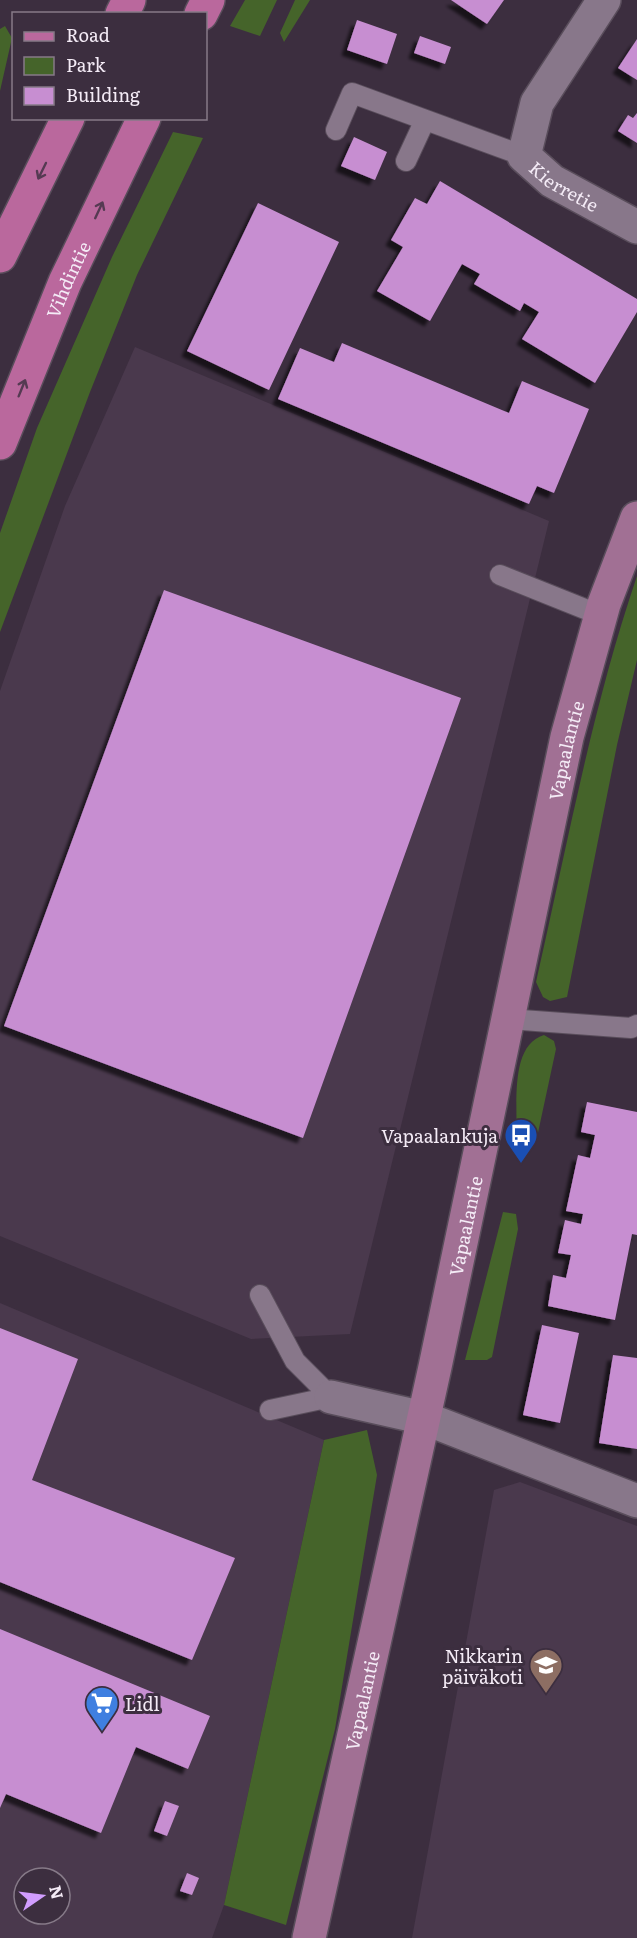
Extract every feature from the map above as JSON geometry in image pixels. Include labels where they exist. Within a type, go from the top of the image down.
[{"type":"main road","points":[[0,256],[67,120]]},
{"type":"main road","name":"Vihdintie","points":[[0,443],[65,282],[143,120]]},
{"type":"street","name":"Kierretie","points":[[604,0],[537,104],[524,156],[552,181],[637,226]]},
{"type":"street","name":"Vapaalantie","points":[[309,1938],[424,1418],[567,737],[600,615],[637,518]]},
{"type":"street","points":[[331,1397],[424,1418],[637,1501]]},
{"type":"lane","points":[[336,130],[352,93],[524,156]]},
{"type":"lane","points":[[406,161],[425,120]]},
{"type":"lane","points":[[500,575],[600,615]]},
{"type":"lane","points":[[508,1018],[620,1027],[637,1025]]},
{"type":"lane","points":[[260,1295],[295,1361],[331,1397]]},
{"type":"lane","points":[[270,1410],[331,1397]]},
{"type":"shaded area","points":[[135,347],[549,521],[350,1334],[251,1339],[0,1236],[0,691],[65,506]]},
{"type":"shaded area","points":[[0,1303],[324,1440],[224,1905],[212,1938],[0,1938]]},
{"type":"shaded area","name":"Nikkarin päiväkoti","points":[[520,1482],[637,1526],[637,1938],[412,1938],[494,1490]]},
{"type":"green space","points":[[245,0],[277,0],[260,36],[230,26]]},
{"type":"green space","points":[[295,0],[310,0],[284,42],[280,33]]},
{"type":"green space","points":[[5,26],[12,38],[0,91],[0,29]]},
{"type":"green space","points":[[173,132],[203,138],[137,275],[90,392],[0,632],[0,533],[37,428],[112,257]]},
{"type":"green space","points":[[637,576],[637,660],[617,745],[567,997],[550,1001],[543,997],[536,982],[593,727]]},
{"type":"green space","points":[[544,1035],[554,1041],[556,1049],[536,1142],[529,1147],[516,1144],[517,1082],[524,1052],[532,1042]]},
{"type":"green space","points":[[503,1212],[516,1214],[518,1229],[492,1357],[487,1360],[465,1360]]},
{"type":"green space","points":[[367,1430],[377,1475],[335,1729],[286,1925],[224,1905],[324,1440]]},
{"type":"building","points":[[451,0],[504,0],[487,24]]},
{"type":"building","points":[[357,20],[397,34],[387,64],[347,50]]},
{"type":"building","points":[[420,36],[451,47],[445,64],[414,53]]},
{"type":"building","points":[[637,39],[637,80],[618,68]]},
{"type":"building","points":[[637,113],[637,143],[618,131],[628,115],[633,118]]},
{"type":"building","points":[[354,137],[387,152],[375,180],[341,166]]},
{"type":"building","points":[[440,181],[637,299],[637,312],[595,383],[522,339],[539,312],[524,303],[520,311],[474,284],[480,274],[462,264],[430,321],[377,291],[403,247],[391,240],[415,198],[427,204]]},
{"type":"building","points":[[258,203],[339,242],[269,390],[187,351]]},
{"type":"building","points":[[342,343],[509,413],[522,381],[589,409],[554,493],[537,486],[529,504],[278,399],[300,348],[334,362]]},
{"type":"building","points":[[164,590],[461,698],[303,1138],[4,1026]]},
{"type":"building","points":[[587,1102],[637,1112],[637,1235],[632,1234],[615,1320],[548,1306],[553,1275],[566,1278],[571,1255],[558,1253],[565,1220],[581,1224],[583,1214],[566,1211],[578,1155],[590,1158],[595,1135],[581,1132]]},
{"type":"building","points":[[542,1325],[579,1333],[560,1423],[523,1415]]},
{"type":"building","points":[[0,1328],[78,1359],[32,1480],[235,1558],[192,1660],[0,1582]]},
{"type":"building","points":[[613,1355],[637,1358],[637,1449],[599,1443]]},
{"type":"building","name":"Lidl","points":[[0,1629],[210,1716],[188,1769],[136,1747],[101,1833],[6,1794],[0,1808]]},
{"type":"building","points":[[165,1801],[179,1806],[167,1836],[154,1831]]},
{"type":"building","points":[[187,1873],[199,1878],[192,1895],[180,1891]]},
{"type":"place","name":"Vapaalankuja","points":[[521,1164]]},
{"type":"place","name":"Nikkarin päiväkoti","points":[[546,1694]]},
{"type":"place","name":"Lidl","points":[[102,1732]]}]
